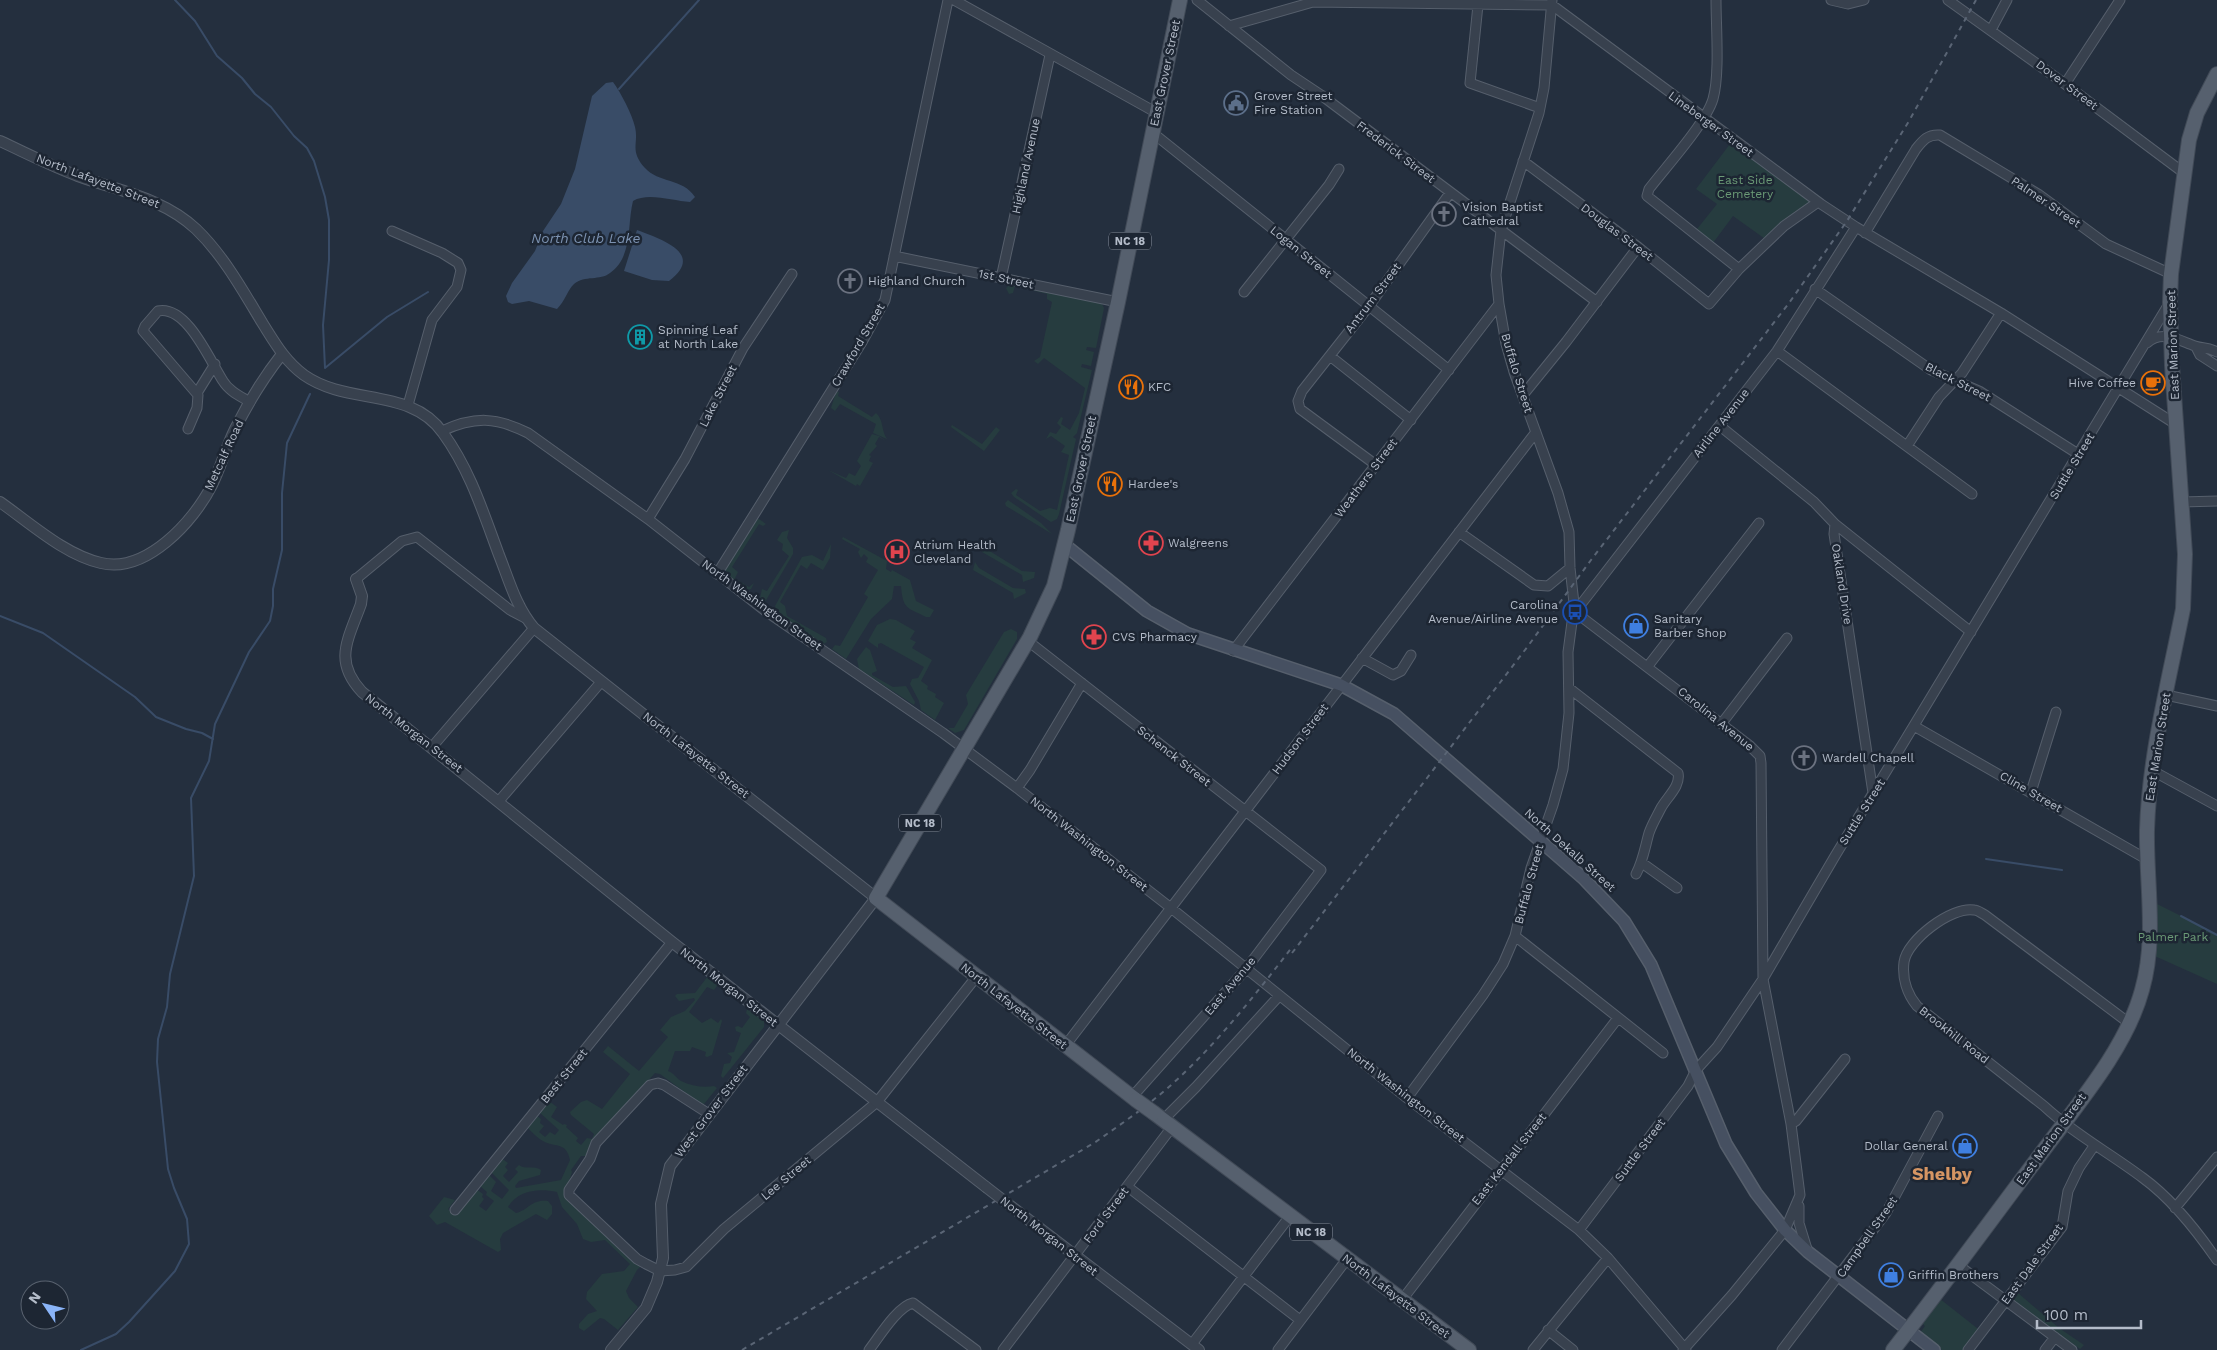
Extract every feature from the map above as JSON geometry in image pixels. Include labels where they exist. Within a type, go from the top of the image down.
[{"type":"main road","name":"East Grover Street","points":[[876,898],[1028,642],[1054,586],[1065,545],[1118,302],[1180,0]]},
{"type":"main road","name":"East Marion Street","points":[[1893,1350],[2098,1075],[2137,1006],[2147,966],[2149,932],[2147,829],[2153,771],[2183,609],[2185,554],[2171,337],[2171,274],[2189,140],[2197,113],[2217,74]]},
{"type":"main road","name":"North Dekalb Street","points":[[1065,545],[1118,590],[1162,621],[1188,634],[1233,651],[1341,685],[1381,706],[1408,725],[1590,885],[1624,921],[1651,965],[1732,1156],[1756,1193],[1785,1230],[1808,1252],[1934,1350]]},
{"type":"main road","name":"North Lafayette Street","points":[[876,898],[1065,1046],[1469,1350]]},
{"type":"street","name":"Crawford Street","points":[[718,574],[879,314],[888,290],[948,0]]},
{"type":"street","points":[[954,0],[1157,113]]},
{"type":"street","name":"Frederick Street","points":[[1197,0],[1597,302]]},
{"type":"street","points":[[1716,0],[1713,100],[1704,118],[1649,189],[1647,196],[1739,269],[1784,226],[1818,202]]},
{"type":"street","points":[[1831,0],[1848,4],[1864,0]]},
{"type":"street","name":"Dover Street","points":[[1948,0],[2184,173]]},
{"type":"street","points":[[1991,30],[2007,0]]},
{"type":"street","points":[[2065,84],[2120,0]]},
{"type":"street","points":[[1229,26],[1314,1],[1478,5],[1552,2]]},
{"type":"street","name":"Lineberger Street","points":[[1552,2],[1704,118],[1856,228],[2001,313],[2178,425]]},
{"type":"street","name":"Buffalo Street","points":[[1552,2],[1546,74],[1540,108],[1501,230],[1496,260],[1499,304],[1506,344],[1558,493],[1569,532],[1570,568]]},
{"type":"street","points":[[1478,5],[1470,84],[1540,108]]},
{"type":"street","name":"Highland Avenue","points":[[1001,278],[1050,55]]},
{"type":"street","name":"Logan Street","points":[[1153,134],[1449,370]]},
{"type":"street","name":"Palmer Street","points":[[1865,233],[1922,141],[1934,134],[1944,136],[2054,205],[2106,244],[2171,274]]},
{"type":"street","name":"North Lafayette Street","points":[[0,141],[77,176],[145,197],[185,219],[211,244],[282,354],[302,374],[324,386],[343,393],[408,405],[426,416],[442,431],[472,481],[510,585],[527,619],[534,628],[601,682],[704,760],[876,898]]},
{"type":"street","name":"Douglas Street","points":[[1523,161],[1638,247],[1710,304],[1739,269]]},
{"type":"street","points":[[1244,292],[1339,169]]},
{"type":"street","name":"Antrum Street","points":[[1376,465],[1300,409],[1297,404],[1302,391],[1369,306],[1450,192]]},
{"type":"street","name":"Airline Avenue","points":[[1576,612],[1776,351],[1856,228]]},
{"type":"street","points":[[392,231],[442,253],[458,263],[461,270],[458,287],[432,320],[408,405]]},
{"type":"street","points":[[1523,395],[1638,247]]},
{"type":"street","name":"1st Street","points":[[894,256],[1118,302]]},
{"type":"street","name":"Lake Street","points":[[648,519],[685,459],[742,348],[792,274]]},
{"type":"street","name":"Black Street","points":[[1815,289],[1932,370],[1979,391],[2078,454]]},
{"type":"street","name":"Suttle Street","points":[[1579,1230],[1688,1086],[1696,1070],[1717,1046],[1764,979],[2170,302]]},
{"type":"street","name":"Weathers Street","points":[[1233,651],[1499,304]]},
{"type":"street","points":[[197,393],[144,333],[144,326],[158,311],[163,310],[173,313],[186,324],[205,348],[228,386],[250,402]]},
{"type":"street","points":[[1907,446],[1939,397],[1962,373],[2001,313]]},
{"type":"street","points":[[2143,346],[2154,338],[2171,337],[2196,347],[2208,347],[2217,352]]},
{"type":"street","points":[[2196,347],[2200,355],[2217,366]]},
{"type":"street","points":[[1776,351],[1972,494]]},
{"type":"street","name":"Metcalf Road","points":[[0,502],[68,549],[89,560],[114,565],[138,559],[175,535],[196,512],[212,484],[227,444],[250,402],[282,354]]},
{"type":"street","points":[[1330,356],[1411,420]]},
{"type":"street","points":[[188,429],[197,408],[197,393],[215,364]]},
{"type":"street","name":"North Washington Street","points":[[442,431],[469,421],[496,421],[511,425],[555,452],[648,519],[764,610],[964,748],[1171,908],[1407,1098],[1579,1230],[1608,1258],[1685,1349]]},
{"type":"street","points":[[1720,426],[1814,502],[1835,524],[1971,632]]},
{"type":"street","name":"Hudson Street","points":[[1065,1046],[1536,432]]},
{"type":"street","points":[[2182,502],[2217,501]]},
{"type":"street","points":[[1648,666],[1759,523]]},
{"type":"street","name":"Oakland Drive","points":[[1835,524],[1834,534],[1874,793]]},
{"type":"street","points":[[1459,532],[1534,585],[1548,586],[1570,568]]},
{"type":"street","points":[[356,579],[402,540],[417,537],[510,610],[527,619]]},
{"type":"street","points":[[1570,568],[1576,612]]},
{"type":"street","name":"North Morgan Street","points":[[356,579],[362,596],[346,650],[346,672],[362,692],[672,942],[1075,1256],[1196,1347]]},
{"type":"street","name":"Buffalo Street","points":[[1407,1098],[1483,995],[1503,964],[1515,936],[1531,868],[1554,805],[1563,769],[1568,735],[1568,652],[1572,622],[1576,612]]},
{"type":"street","name":"Carolina Avenue","points":[[1576,612],[1722,723],[1760,756],[1764,979],[1791,1124],[1800,1195],[1799,1223],[1808,1252]]},
{"type":"street","points":[[432,748],[534,628]]},
{"type":"street","points":[[1722,723],[1787,638]]},
{"type":"street","name":"Schenck Street","points":[[1028,642],[1321,870]]},
{"type":"street","points":[[1362,658],[1394,675],[1401,671],[1410,655]]},
{"type":"street","points":[[499,801],[601,682]]},
{"type":"street","points":[[1017,788],[1030,770],[1082,683]]},
{"type":"street","points":[[1569,688],[1678,773],[1677,785],[1663,804],[1650,830],[1642,863],[1636,874]]},
{"type":"street","points":[[2166,695],[2217,706]]},
{"type":"street","points":[[2031,792],[2056,712]]},
{"type":"street","name":"Cline Street","points":[[1914,726],[2148,860]]},
{"type":"street","points":[[2153,771],[2217,806]]},
{"type":"street","points":[[1642,863],[1677,888]]},
{"type":"street","name":"East Avenue","points":[[1134,1098],[1246,969],[1321,870]]},
{"type":"street","name":"West Grover Street","points":[[611,1350],[646,1308],[653,1294],[664,1249],[661,1204],[667,1175],[678,1154],[876,898]]},
{"type":"street","name":"Brookhill Road","points":[[2129,1023],[1978,911],[1968,910],[1948,916],[1920,936],[1904,961],[1906,987],[1917,1006],[2063,1123],[2143,1178],[2175,1208],[2217,1260]]},
{"type":"street","points":[[1515,936],[1663,1053]]},
{"type":"street","name":"Best Street","points":[[455,1210],[672,942]]},
{"type":"street","name":"Lee Street","points":[[660,1271],[686,1267],[724,1229],[876,1102],[977,976]]},
{"type":"street","name":"Ford Street","points":[[1003,1350],[1128,1187],[1163,1120],[1196,1087],[1279,996]]},
{"type":"street","name":"East Kendall Street","points":[[1402,1300],[1618,1018]]},
{"type":"street","points":[[1791,1124],[1796,1121],[1845,1059]]},
{"type":"street","points":[[660,1271],[637,1259],[569,1195],[569,1190],[590,1159],[596,1143],[650,1085],[658,1082],[709,1114]]},
{"type":"street","name":"Campbell Street","points":[[1782,1350],[1886,1213],[1938,1116]]},
{"type":"street","name":"East Dale Street","points":[[1968,1350],[2062,1227],[2068,1191],[2078,1168],[2094,1146]]},
{"type":"street","points":[[2175,1208],[2217,1157]]},
{"type":"street","points":[[1128,1187],[1300,1320]]},
{"type":"street","points":[[1685,1349],[1785,1230],[1800,1195]]},
{"type":"street","points":[[1196,1347],[1244,1277],[1290,1216]]},
{"type":"street","points":[[1533,1350],[1608,1258]]},
{"type":"street","points":[[1278,1350],[1347,1259]]},
{"type":"street","points":[[1958,1265],[2072,1350]]},
{"type":"street","points":[[869,1350],[899,1312],[907,1304],[913,1303],[976,1350]]},
{"type":"street","points":[[1548,1330],[1572,1350]]},
{"type":"street","points":[[2045,1350],[2055,1337]]},
{"type":"green space","name":"East Side Cemetery","points":[[1733,140],[1818,202],[1768,241],[1733,216],[1710,247],[1693,234],[1717,204],[1696,189]]},
{"type":"green space","points":[[1012,283],[1101,302],[1104,308],[1096,348],[1087,347],[1086,350],[1094,352],[1091,366],[1082,364],[1081,367],[1092,370],[1077,433],[1073,437],[1076,439],[1059,514],[1057,519],[1051,522],[1011,493],[1016,489],[1018,490],[1016,495],[1040,511],[1050,508],[1057,510],[1069,455],[1061,452],[1065,446],[1051,436],[1046,439],[1050,432],[1056,434],[1061,427],[1057,423],[1061,417],[1063,418],[1061,424],[1070,430],[1079,413],[1085,388],[1044,358],[1038,364],[1034,361],[1040,357],[1052,302],[1047,299],[1047,294],[1015,286],[1013,293],[1009,294],[1006,288]]},
{"type":"green space","points":[[836,392],[839,392],[838,396],[872,417],[876,413],[879,416],[887,439],[873,433],[876,424],[840,404],[835,411],[831,408]]},
{"type":"green space","points":[[952,425],[982,444],[996,427],[1000,430],[984,451],[951,427]]},
{"type":"green space","points":[[872,434],[879,436],[886,441],[879,437],[875,444],[877,446],[869,455],[871,456],[869,461],[873,463],[860,486],[857,484],[856,486],[828,470],[846,478],[849,473],[855,476],[861,466],[857,461]]},
{"type":"green space","points":[[1008,500],[1041,523],[1052,534],[1006,506],[1005,503]]},
{"type":"green space","points":[[756,519],[766,524],[763,526],[759,524],[732,567],[738,572],[735,578],[749,587],[754,583],[751,589],[747,590],[726,575],[724,570]]},
{"type":"green space","points":[[789,530],[787,538],[793,548],[793,554],[765,602],[760,598],[762,589],[767,591],[789,556],[782,550],[783,544],[777,540],[782,532]]},
{"type":"green space","points":[[843,537],[887,561],[886,569],[891,572],[892,570],[910,580],[916,601],[934,610],[930,617],[926,617],[910,609],[903,600],[901,586],[894,586],[892,599],[871,619],[846,659],[832,649],[835,645],[840,646],[868,597],[864,594],[878,570],[866,562],[868,558],[864,554],[861,558],[858,552],[860,549],[842,539]]},
{"type":"green space","points":[[831,544],[830,558],[823,570],[811,563],[807,569],[801,565],[780,602],[785,606],[787,616],[826,638],[827,642],[823,644],[777,613],[775,606],[802,557],[812,555],[823,561]]},
{"type":"green space","points":[[984,545],[988,550],[1022,571],[1035,572],[1034,578],[1023,582],[1022,575],[982,552]]},
{"type":"green space","points":[[975,562],[979,568],[1013,588],[1025,589],[1026,593],[1014,599],[1013,593],[973,570]]},
{"type":"green space","points":[[890,619],[896,620],[915,631],[910,639],[916,642],[912,648],[932,660],[921,681],[928,686],[927,689],[936,694],[935,697],[944,703],[935,720],[921,710],[919,701],[910,684],[912,679],[918,678],[924,667],[881,643],[878,644],[878,648],[868,641],[877,625]]},
{"type":"green space","points":[[1011,629],[1017,632],[1017,639],[964,730],[955,733],[948,728],[954,728],[968,704],[966,695],[1004,632]]},
{"type":"green space","points":[[866,647],[870,650],[877,671],[872,673],[872,675],[893,687],[906,686],[915,702],[914,705],[859,669],[857,659]]},
{"type":"green space","name":"Palmer Park","points":[[2149,900],[2217,934],[2217,984],[2148,953]]},
{"type":"green space","points":[[708,976],[717,983],[717,986],[714,990],[707,987],[689,1012],[702,1023],[711,1018],[718,1023],[721,1019],[712,1055],[707,1057],[705,1056],[706,1052],[692,1047],[690,1051],[675,1051],[668,1071],[681,1081],[689,1084],[702,1087],[714,1086],[717,1088],[704,1104],[701,1104],[660,1074],[655,1073],[591,1144],[587,1156],[581,1156],[571,1170],[566,1190],[642,1265],[637,1270],[626,1291],[629,1298],[638,1307],[618,1330],[600,1318],[584,1331],[579,1328],[579,1324],[588,1314],[597,1311],[586,1299],[587,1292],[602,1274],[624,1271],[630,1264],[605,1240],[591,1242],[583,1239],[577,1224],[562,1207],[557,1192],[543,1190],[530,1192],[512,1201],[508,1207],[516,1213],[534,1203],[548,1201],[552,1206],[552,1214],[547,1220],[536,1214],[503,1233],[500,1239],[501,1250],[498,1252],[445,1222],[437,1225],[429,1216],[444,1197],[455,1200],[448,1209],[454,1215],[476,1189],[483,1194],[482,1197],[484,1199],[479,1206],[486,1211],[494,1201],[486,1195],[487,1192],[480,1186],[488,1174],[496,1182],[491,1191],[502,1199],[509,1190],[490,1171],[501,1158],[508,1163],[505,1167],[508,1170],[503,1176],[509,1182],[518,1172],[515,1169],[519,1165],[541,1170],[540,1175],[519,1181],[515,1186],[516,1188],[561,1180],[570,1160],[566,1150],[563,1147],[541,1140],[527,1127],[536,1115],[541,1119],[540,1123],[544,1126],[539,1132],[545,1137],[550,1132],[555,1135],[559,1130],[539,1112],[549,1101],[557,1107],[551,1117],[563,1125],[567,1125],[566,1127],[578,1138],[576,1141],[581,1145],[587,1138],[592,1139],[594,1134],[571,1115],[570,1112],[581,1102],[587,1100],[602,1109],[630,1074],[603,1052],[608,1046],[639,1071],[668,1037],[660,1030],[671,1017],[685,1011],[695,1000],[694,998],[679,1001],[675,996],[677,994],[695,993]]},
{"type":"green space","points":[[747,1009],[764,1020],[764,1027],[723,1078],[721,1076],[724,1064],[730,1063],[732,1057],[727,1053],[734,1052],[741,1033],[736,1031],[735,1027],[742,1028],[750,1017],[746,1013]]},
{"type":"green space","points":[[2018,1293],[2059,1328],[2084,1345],[2080,1349],[2015,1301],[2014,1299]]},
{"type":"green space","points":[[1935,1295],[1982,1332],[1968,1350],[1934,1350],[1917,1337],[1925,1326],[1917,1319]]},
{"type":"water","name":"North Club Lake","points":[[613,82],[634,122],[636,152],[640,162],[650,173],[677,183],[690,191],[695,197],[690,202],[653,197],[639,198],[633,201],[626,249],[617,266],[610,273],[602,277],[578,281],[570,289],[557,309],[529,301],[512,304],[508,302],[506,296],[512,283],[535,251],[543,231],[561,204],[575,169],[592,96],[606,83]]},
{"type":"water","name":"North Club Lake","points":[[637,230],[676,248],[681,255],[683,262],[679,271],[669,281],[652,280],[624,271]]},
{"type":"waterway","points":[[175,0],[195,21],[217,56],[242,78],[255,94],[271,107],[294,136],[307,148],[314,161],[325,197],[329,220],[329,260],[323,325],[325,368],[387,317],[428,292]]},
{"type":"waterway","points":[[619,89],[699,0]]},
{"type":"waterway","points":[[81,1350],[116,1334],[129,1322],[175,1271],[189,1244],[187,1219],[168,1169],[157,1062],[158,1039],[167,1007],[170,974],[194,876],[191,798],[209,761],[215,724],[249,652],[270,621],[273,606],[273,589],[282,550],[282,493],[287,443],[310,394]]},
{"type":"waterway","points":[[0,616],[43,633],[135,697],[156,717],[202,733],[213,739]]},
{"type":"waterway","points":[[1986,859],[2062,870]]},
{"type":"waterway","points":[[2181,916],[2217,935]]},
{"type":"railway","points":[[1292,953],[1789,303],[1847,221],[1909,121],[1976,0]]},
{"type":"railway","points":[[742,1350],[1094,1143],[1133,1116],[1170,1086],[1204,1053],[1250,1001],[1293,946]]},
{"type":"place","name":"Grover Street Fire Station","points":[[1236,103]]},
{"type":"place","name":"Vision Baptist Cathedral","points":[[1444,214]]},
{"type":"place","name":"Highland Church","points":[[850,281]]},
{"type":"place","name":"Spinning Leaf at North Lake","points":[[640,337]]},
{"type":"place","name":"Hive Coffee","points":[[2153,383]]},
{"type":"place","name":"KFC","points":[[1131,387]]},
{"type":"place","name":"Hardee's","points":[[1110,484]]},
{"type":"place","name":"Walgreens","points":[[1151,543]]},
{"type":"place","name":"Atrium Health Cleveland","points":[[897,552]]},
{"type":"place","name":"Carolina Avenue/Airline Avenue","points":[[1575,612]]},
{"type":"place","name":"Sanitary Barber Shop","points":[[1636,626]]},
{"type":"place","name":"CVS Pharmacy","points":[[1094,637]]},
{"type":"place","name":"Wardell Chapell","points":[[1804,758]]},
{"type":"place","name":"Dollar General","points":[[1965,1146]]},
{"type":"place","name":"Griffin Brothers","points":[[1891,1275]]},
{"type":"district","name":"Shelby","points":[[1942,1174]]}]
